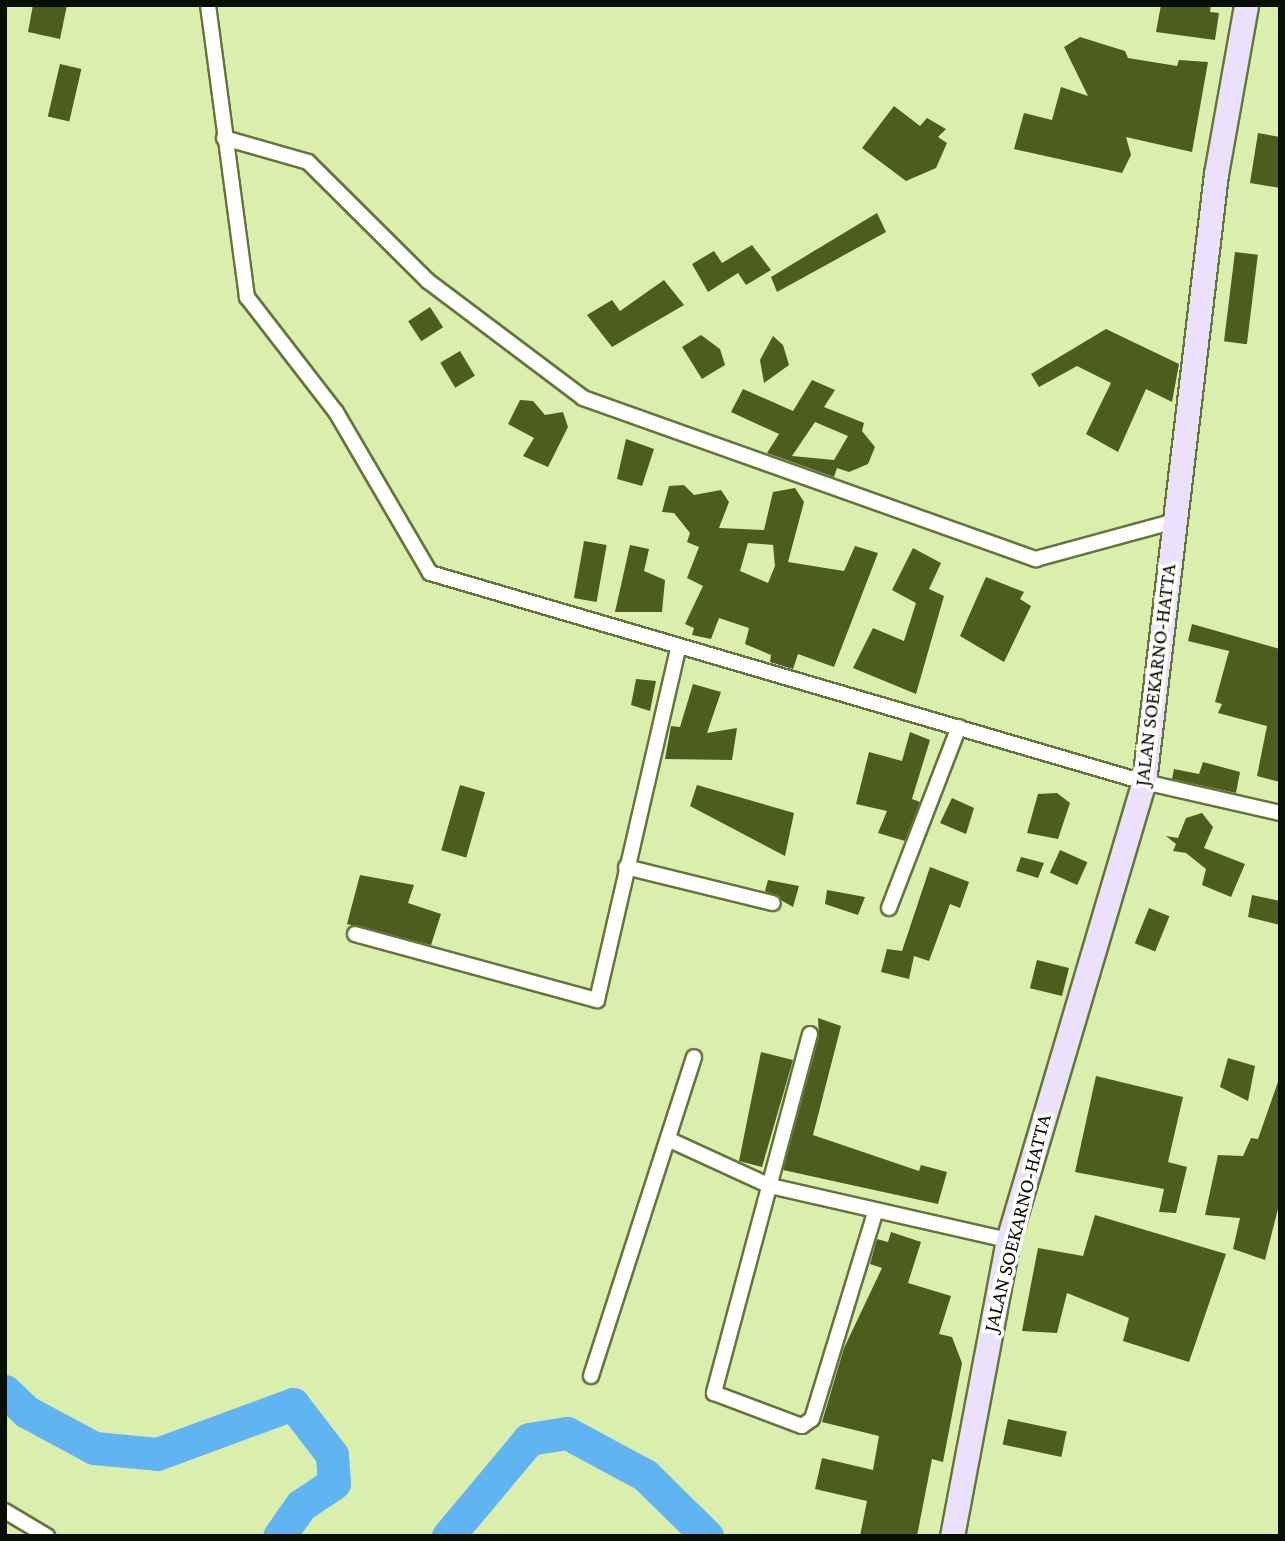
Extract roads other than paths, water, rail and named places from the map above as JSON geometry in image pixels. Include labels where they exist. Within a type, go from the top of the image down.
[{"type":"main road","name":"JALAN SOEKARNO-HATTA","points":[[953,1534],[1008,1240],[1144,782],[1216,174],[1246,5]]},
{"type":"street","points":[[208,5],[247,297],[336,412],[422,566],[442,582],[1144,782],[1280,813]]},
{"type":"street","points":[[224,138],[308,162],[428,281],[583,398],[1036,559],[1175,521]]},
{"type":"street","points":[[355,934],[594,1003],[678,648]]},
{"type":"street","points":[[889,908],[958,727]]},
{"type":"street","points":[[626,867],[773,904]]},
{"type":"street","points":[[810,1034],[712,1390],[802,1426],[812,1419],[875,1213]]},
{"type":"street","points":[[591,1376],[670,1140],[694,1057]]},
{"type":"street","points":[[670,1140],[770,1185],[875,1213],[1008,1240]]},
{"type":"street","points":[[5,1511],[47,1536]]},
{"type":"waterway","points":[[5,1391],[27,1412],[94,1448],[157,1454],[293,1404],[332,1455],[334,1483],[301,1505],[279,1536]]},
{"type":"waterway","points":[[448,1536],[529,1439],[567,1433],[645,1475],[707,1536]]}]
